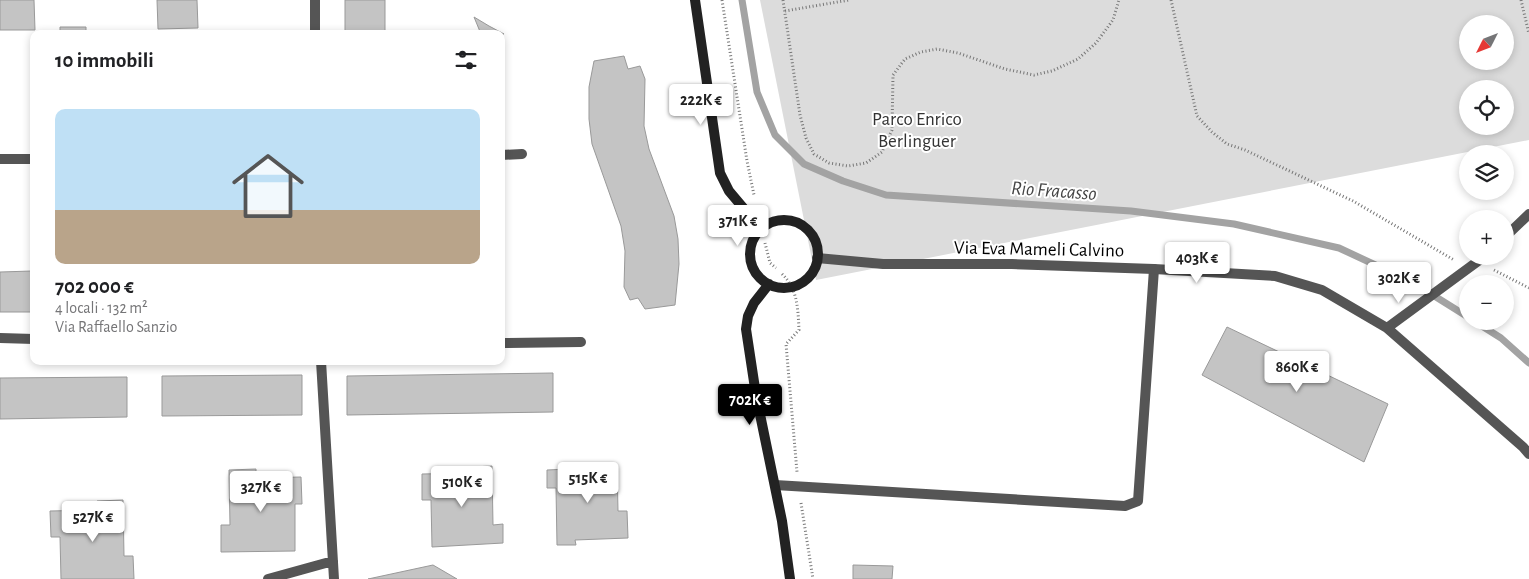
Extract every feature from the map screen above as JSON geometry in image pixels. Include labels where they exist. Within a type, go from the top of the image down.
[{"type":"street","points":[[315,0],[315,30]]},
{"type":"street","points":[[695,0],[720,173],[729,191],[761,229]]},
{"type":"street","points":[[505,155],[522,154]]},
{"type":"street","points":[[0,159],[30,159]]},
{"type":"street","points":[[1514,228],[1529,214]]},
{"type":"street","points":[[790,220],[800,223],[814,238],[818,258],[809,277],[800,284],[790,287],[779,287],[769,284],[760,278],[750,258],[752,242],[761,229],[769,223],[790,220]]},
{"type":"street","name":"Via Eva Mameli Calvino","points":[[818,258],[883,264],[1012,264],[1275,276],[1322,290],[1387,328],[1529,454]]},
{"type":"street","points":[[1387,328],[1474,265]]},
{"type":"street","points":[[775,485],[1125,506],[1138,501],[1154,269]]},
{"type":"street","points":[[769,284],[754,303],[748,316],[746,329],[756,395],[782,521],[790,579]]},
{"type":"street","points":[[0,338],[30,339]]},
{"type":"street","points":[[505,343],[581,342]]},
{"type":"street","points":[[321,365],[334,579]]},
{"type":"street","points":[[268,579],[333,561]]},
{"type":"path","points":[[783,0],[800,115],[806,138],[814,154],[829,163],[848,166],[866,163],[882,152],[892,130],[894,75],[904,59],[921,52],[937,49],[958,53],[1005,69],[1034,75],[1052,71],[1078,59],[1096,43],[1113,20],[1118,0]]},
{"type":"path","points":[[785,10],[849,0]]},
{"type":"path","points":[[1171,0],[1197,116],[1212,132],[1227,144],[1245,150],[1353,201],[1469,269]]},
{"type":"path","points":[[1521,0],[1529,34]]},
{"type":"path","points":[[1492,265],[1529,288]]},
{"type":"green space","name":"Parco Enrico Berlinguer","points":[[760,0],[1529,0],[1529,140],[1504,145],[1459,145],[1459,154],[816,280]]},
{"type":"building","points":[[0,0],[34,0],[35,30],[0,30]]},
{"type":"building","points":[[157,0],[197,0],[198,28],[158,29]]},
{"type":"building","points":[[345,0],[385,0],[385,30],[345,30]]},
{"type":"building","points":[[474,17],[496,30],[479,30]]},
{"type":"building","points":[[60,27],[86,27],[86,30],[60,30]]},
{"type":"building","points":[[624,56],[628,69],[640,66],[645,79],[644,126],[649,149],[674,216],[678,239],[679,264],[675,305],[645,309],[638,298],[630,300],[624,287],[625,251],[621,226],[592,144],[589,119],[589,87],[594,61]]},
{"type":"building","points":[[30,271],[30,312],[0,312],[0,272]]},
{"type":"building","points":[[1227,327],[1388,404],[1364,462],[1202,375]]},
{"type":"building","points":[[553,373],[553,412],[347,415],[347,376]]},
{"type":"building","points":[[302,375],[302,415],[162,416],[162,376]]},
{"type":"building","points":[[127,377],[127,417],[0,419],[0,378]]},
{"type":"building","points":[[617,465],[618,511],[627,511],[628,538],[575,540],[576,545],[557,545],[556,488],[547,488],[547,470]]},
{"type":"building","points":[[492,466],[493,525],[503,524],[503,543],[432,547],[431,500],[422,500],[422,474],[473,473],[473,467]]},
{"type":"building","points":[[256,469],[256,478],[301,477],[302,504],[295,504],[295,551],[221,552],[221,525],[230,525],[229,470]]},
{"type":"building","points":[[123,500],[124,556],[133,556],[134,579],[61,579],[60,537],[51,537],[50,511],[97,510],[97,501]]},
{"type":"building","points":[[433,565],[457,579],[368,579]]},
{"type":"building","points":[[853,565],[893,566],[892,579],[853,579]]},
{"type":"waterway","name":"Rio Fracasso","points":[[742,0],[757,92],[775,135],[804,164],[843,181],[886,195],[1131,211],[1234,224],[1339,248],[1412,282],[1459,311]]},
{"type":"waterway","name":"Rio Fracasso","points":[[1488,330],[1501,338],[1529,363]]}]
